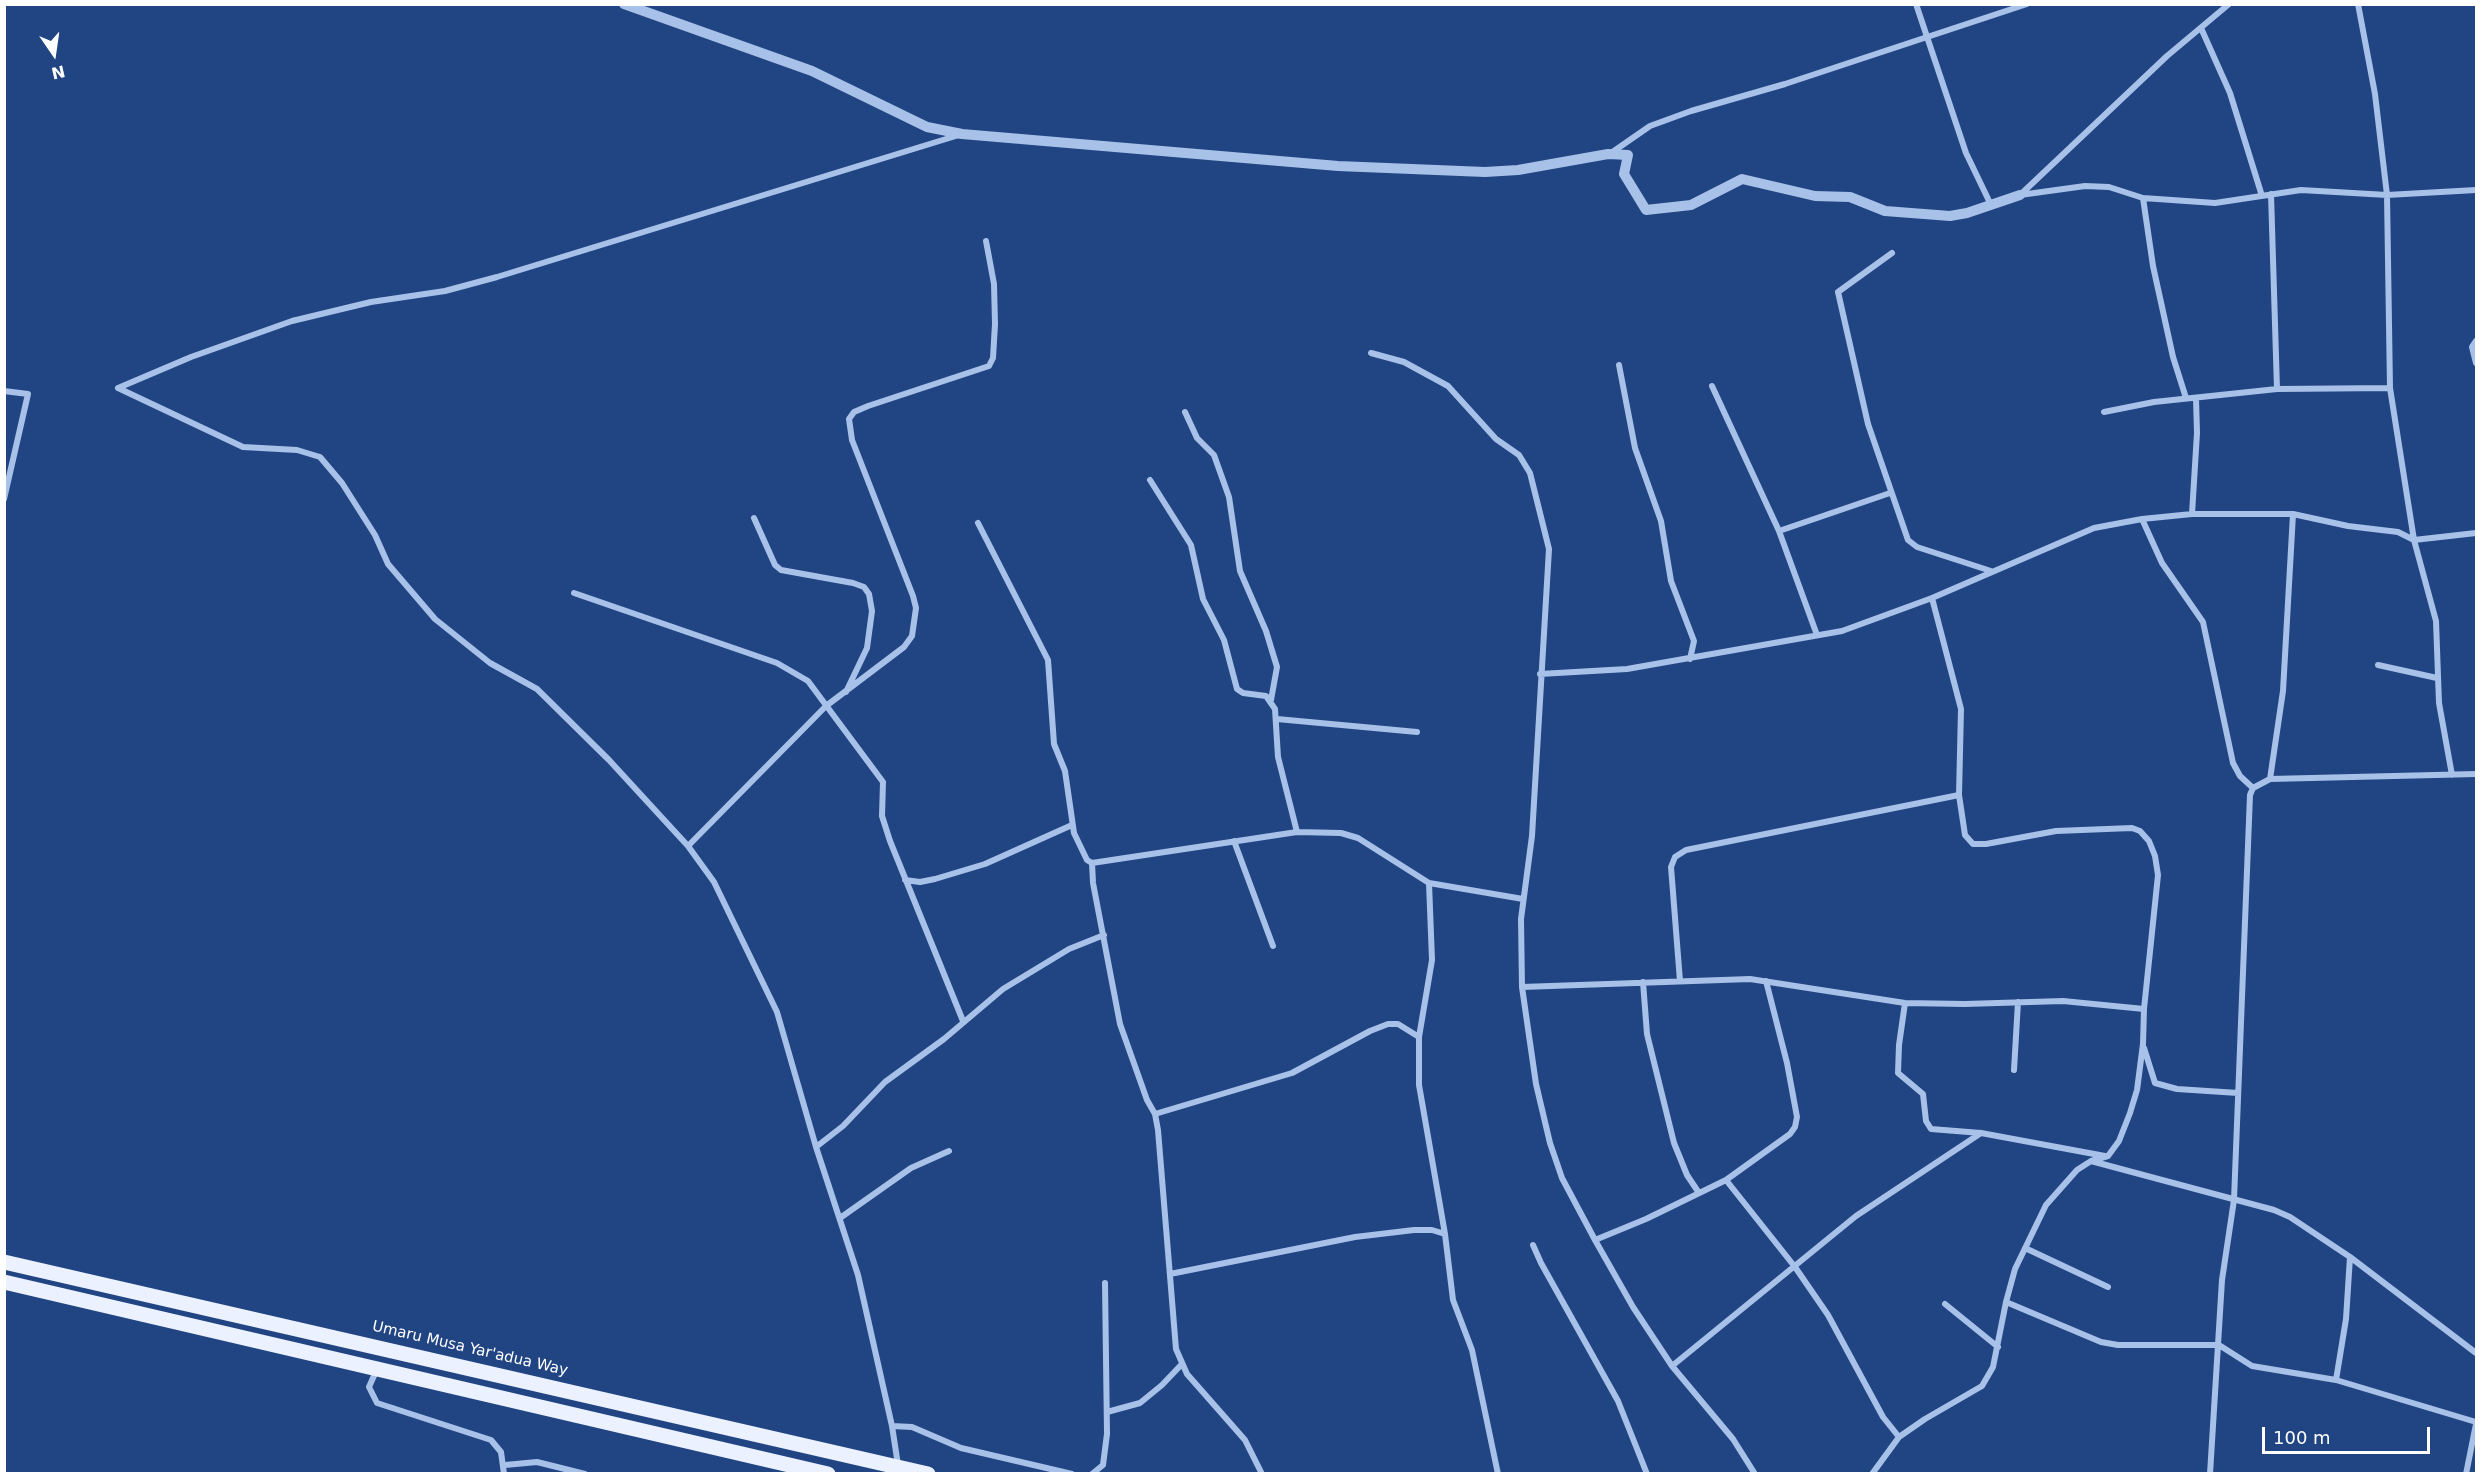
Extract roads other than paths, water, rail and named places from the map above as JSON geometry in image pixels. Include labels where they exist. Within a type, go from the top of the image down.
[{"type":"main road","name":"Umaru Musa Yar'adua Way","points":[[4,1262],[928,1473]]},
{"type":"main road","points":[[4,1282],[828,1473]]},
{"type":"street","points":[[624,4],[812,71],[927,127],[962,134],[1338,166],[1485,172],[1518,170],[1608,154],[1628,154],[1624,174],[1646,210],[1691,205],[1742,179],[1815,196],[1850,197],[1885,211],[1950,216],[1991,206],[2020,195],[2085,186],[2109,187],[2143,198],[2215,203],[2242,201],[2301,190],[2387,195],[2476,190]]},
{"type":"street","points":[[1916,4],[1966,153],[1991,206]]},
{"type":"street","points":[[1608,154],[1650,126],[1691,111],[1785,84],[2027,4]]},
{"type":"street","points":[[2020,195],[2166,56],[2229,4]]},
{"type":"street","points":[[2358,4],[2375,94],[2387,195],[2390,388],[2414,540],[2436,621],[2437,678],[2452,775]]},
{"type":"street","points":[[2201,28],[2230,93],[2262,196]]},
{"type":"street","points":[[898,1467],[892,1426],[858,1275],[816,1147],[777,1012],[714,882],[688,846],[609,760],[537,689],[490,663],[435,619],[388,564],[375,535],[348,492],[320,457],[297,450],[243,447],[118,388],[191,357],[292,321],[371,302],[445,291],[497,277],[962,134]]},
{"type":"street","points":[[2271,194],[2277,389]]},
{"type":"street","points":[[2143,198],[2153,266],[2173,357],[2186,398]]},
{"type":"street","points":[[688,846],[826,706],[904,647],[912,636],[916,608],[852,440],[849,419],[855,412],[868,406],[989,366],[993,358],[995,324],[994,284],[986,241]]},
{"type":"street","points":[[1892,253],[1843,286],[1838,292],[1868,424],[1908,540],[1917,547],[1991,571]]},
{"type":"street","points":[[2476,341],[2472,347],[2476,363]]},
{"type":"street","points":[[1371,353],[1404,362],[1448,386],[1496,439],[1524,462],[1544,522],[1549,549],[1532,836],[1522,899],[1522,987],[1536,1083],[1550,1143],[1566,1187],[1595,1240],[1633,1307],[1672,1366],[1733,1439],[1755,1473]]},
{"type":"street","points":[[1619,365],[1635,448],[1661,521],[1669,575],[1694,641],[1690,659]]},
{"type":"street","points":[[1712,386],[1779,531],[1817,635]]},
{"type":"street","points":[[2104,412],[2186,398],[2277,389],[2390,388]]},
{"type":"street","points":[[4,391],[28,394],[4,499]]},
{"type":"street","points":[[2192,514],[2197,433],[2196,398]]},
{"type":"street","points":[[1185,412],[1197,438],[1214,455],[1229,497],[1240,571],[1266,631],[1277,667],[1271,700],[1277,719],[1278,757],[1296,832]]},
{"type":"street","points":[[1150,480],[1191,545],[1203,598],[1224,640],[1238,689],[1243,693],[1266,696],[1271,700]]},
{"type":"street","points":[[1779,531],[1890,493]]},
{"type":"street","points":[[1540,674],[1627,669],[1842,631],[1932,598],[2094,528],[2142,519],[2192,514],[2293,514],[2355,527],[2398,532],[2414,540],[2476,533]]},
{"type":"street","points":[[2270,779],[2283,691],[2293,514]]},
{"type":"street","points":[[754,518],[775,565],[781,570],[853,583],[864,587],[870,594],[872,611],[867,648],[845,692]]},
{"type":"street","points":[[2142,519],[2162,563],[2203,622],[2233,763],[2240,776],[2253,788]]},
{"type":"street","points":[[978,523],[1048,660],[1054,744],[1065,771],[1072,825],[1083,853],[1092,863],[1093,883],[1120,1024],[1132,1051],[1147,1100],[1155,1114],[1170,1274],[1172,1325],[1181,1365],[1245,1440],[1262,1473]]},
{"type":"street","points":[[574,593],[785,667],[808,681],[883,782],[884,822],[905,880],[963,1021]]},
{"type":"street","points":[[1872,1473],[1899,1437],[1982,1386],[1993,1367],[2015,1269],[2046,1205],[2077,1170],[2091,1161],[2109,1156],[2119,1141],[2137,1090],[2158,875],[2155,856],[2149,841],[2140,831],[2117,828],[2056,831],[1973,844],[1965,835],[1959,795],[1960,709],[1932,598]]},
{"type":"street","points":[[2378,665],[2437,678]]},
{"type":"street","points":[[1277,719],[1417,732]]},
{"type":"street","points":[[2210,1473],[2222,1280],[2234,1200],[2248,801],[2253,788],[2270,779],[2476,774]]},
{"type":"street","points":[[1680,981],[1671,867],[1675,857],[1686,850],[1959,795]]},
{"type":"street","points":[[905,880],[920,882],[985,864],[1072,825]]},
{"type":"street","points":[[1092,863],[1296,832],[1341,833],[1358,838],[1429,883],[1522,899]]},
{"type":"street","points":[[1234,841],[1273,946]]},
{"type":"street","points":[[1429,883],[1432,960],[1419,1037],[1419,1085],[1445,1234],[1453,1300],[1472,1350],[1498,1473]]},
{"type":"street","points":[[816,1147],[843,1126],[885,1082],[1003,989],[1069,949],[1104,935]]},
{"type":"street","points":[[1522,987],[1680,981],[1766,981],[1905,1003],[2063,1001],[2144,1009]]},
{"type":"street","points":[[1595,1240],[1726,1180],[1790,1134],[1795,1127],[1797,1118],[1787,1063],[1766,981]]},
{"type":"street","points":[[1642,982],[1652,1055],[1674,1143],[1687,1175],[1699,1193]]},
{"type":"street","points":[[2014,1070],[2018,1002]]},
{"type":"street","points":[[1905,1003],[1897,1068],[1901,1077],[1923,1094],[1928,1126],[1935,1130],[1981,1133],[2109,1156]]},
{"type":"street","points":[[1155,1114],[1292,1073],[1370,1031],[1388,1024],[1398,1024],[1419,1037]]},
{"type":"street","points":[[2143,1044],[2155,1083],[2177,1089],[2238,1093]]},
{"type":"street","points":[[1672,1366],[1856,1216],[1981,1133]]},
{"type":"street","points":[[840,1218],[911,1168],[949,1151]]},
{"type":"street","points":[[2091,1161],[2290,1217],[2350,1257],[2476,1353]]},
{"type":"street","points":[[1726,1180],[1795,1267],[1828,1315],[1883,1417],[1899,1437]]},
{"type":"street","points":[[1170,1274],[1355,1237],[1414,1230],[1432,1230],[1445,1234]]},
{"type":"street","points":[[1533,1245],[1618,1401],[1647,1473]]},
{"type":"street","points":[[2025,1248],[2108,1287]]},
{"type":"street","points":[[2337,1380],[2346,1318],[2350,1257]]},
{"type":"street","points":[[1092,1473],[1103,1465],[1107,1412],[1105,1283]]},
{"type":"street","points":[[2006,1302],[2102,1342],[2118,1345],[2219,1345],[2252,1366],[2337,1380],[2476,1423],[2466,1473]]},
{"type":"street","points":[[1945,1304],[1998,1347]]},
{"type":"street","points":[[1107,1412],[1140,1402],[1162,1385],[1181,1365]]},
{"type":"street","points":[[378,1369],[369,1387],[377,1403],[491,1440],[501,1452],[505,1466],[504,1473]]},
{"type":"street","points":[[892,1426],[912,1427],[961,1448],[1072,1473]]},
{"type":"street","points":[[505,1466],[537,1462],[585,1473]]}]
